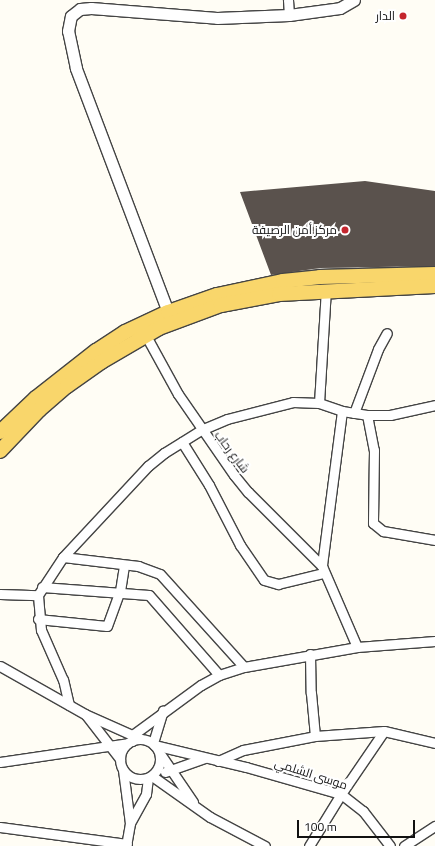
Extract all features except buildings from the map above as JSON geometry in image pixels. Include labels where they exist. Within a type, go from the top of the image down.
[{"type":"main road","points":[[0,451],[39,410],[67,386],[145,334],[221,305],[279,294],[326,290],[435,274]]},
{"type":"main road","points":[[0,432],[36,398],[96,351],[125,332],[168,312],[247,287],[320,277],[435,286]]},
{"type":"street","points":[[288,0],[289,16]]},
{"type":"street","points":[[168,312],[76,68],[69,40],[68,22],[75,12],[90,8],[217,18],[289,16],[340,8],[354,0]]},
{"type":"street","points":[[319,403],[326,290]]},
{"type":"street","points":[[354,413],[375,356],[387,333]]},
{"type":"street","name":"شارع رحاب","points":[[145,334],[201,430],[248,492],[323,570]]},
{"type":"street","points":[[69,705],[64,680],[46,644],[38,619],[40,591],[63,557],[148,466],[201,430],[227,419],[282,404],[319,403],[342,411],[367,415],[390,415],[435,405]]},
{"type":"street","points":[[342,411],[323,570],[357,647]]},
{"type":"street","points":[[367,415],[374,450],[373,523],[383,531],[435,540]]},
{"type":"street","points":[[182,442],[209,485],[240,545],[264,580],[278,584],[323,570]]},
{"type":"street","points":[[63,557],[138,566],[160,574],[244,667]]},
{"type":"street","points":[[38,619],[105,627],[109,624],[120,592],[124,565]]},
{"type":"street","points":[[0,594],[40,591],[120,592],[152,597],[219,675]]},
{"type":"street","points":[[120,760],[122,750],[163,711],[219,675],[244,667],[310,654],[357,647],[435,641]]},
{"type":"street","points":[[310,654],[311,693],[315,736]]},
{"type":"street","points":[[0,666],[85,714],[134,739],[154,744],[197,808]]},
{"type":"street","points":[[154,744],[163,711]]},
{"type":"street","points":[[0,827],[126,845],[130,823],[123,770],[120,760],[85,714]]},
{"type":"street","points":[[309,846],[341,794],[384,731]]},
{"type":"street","points":[[218,761],[243,750],[315,736],[384,731],[435,743]]},
{"type":"street","points":[[0,762],[108,746],[134,739]]},
{"type":"street","name":"موسى الشلمي","points":[[154,744],[341,794],[363,811],[390,846]]},
{"type":"street","points":[[130,823],[146,794],[151,776],[160,766],[160,753]]},
{"type":"street","points":[[123,770],[134,779],[151,776],[205,758]]},
{"type":"street","points":[[151,776],[197,808],[265,846]]},
{"type":"street","points":[[404,846],[435,826]]},
{"type":"place","name":"الدار","points":[[403,16]]},
{"type":"place","name":"مركز أمن الرصيفة","points":[[345,230]]}]
